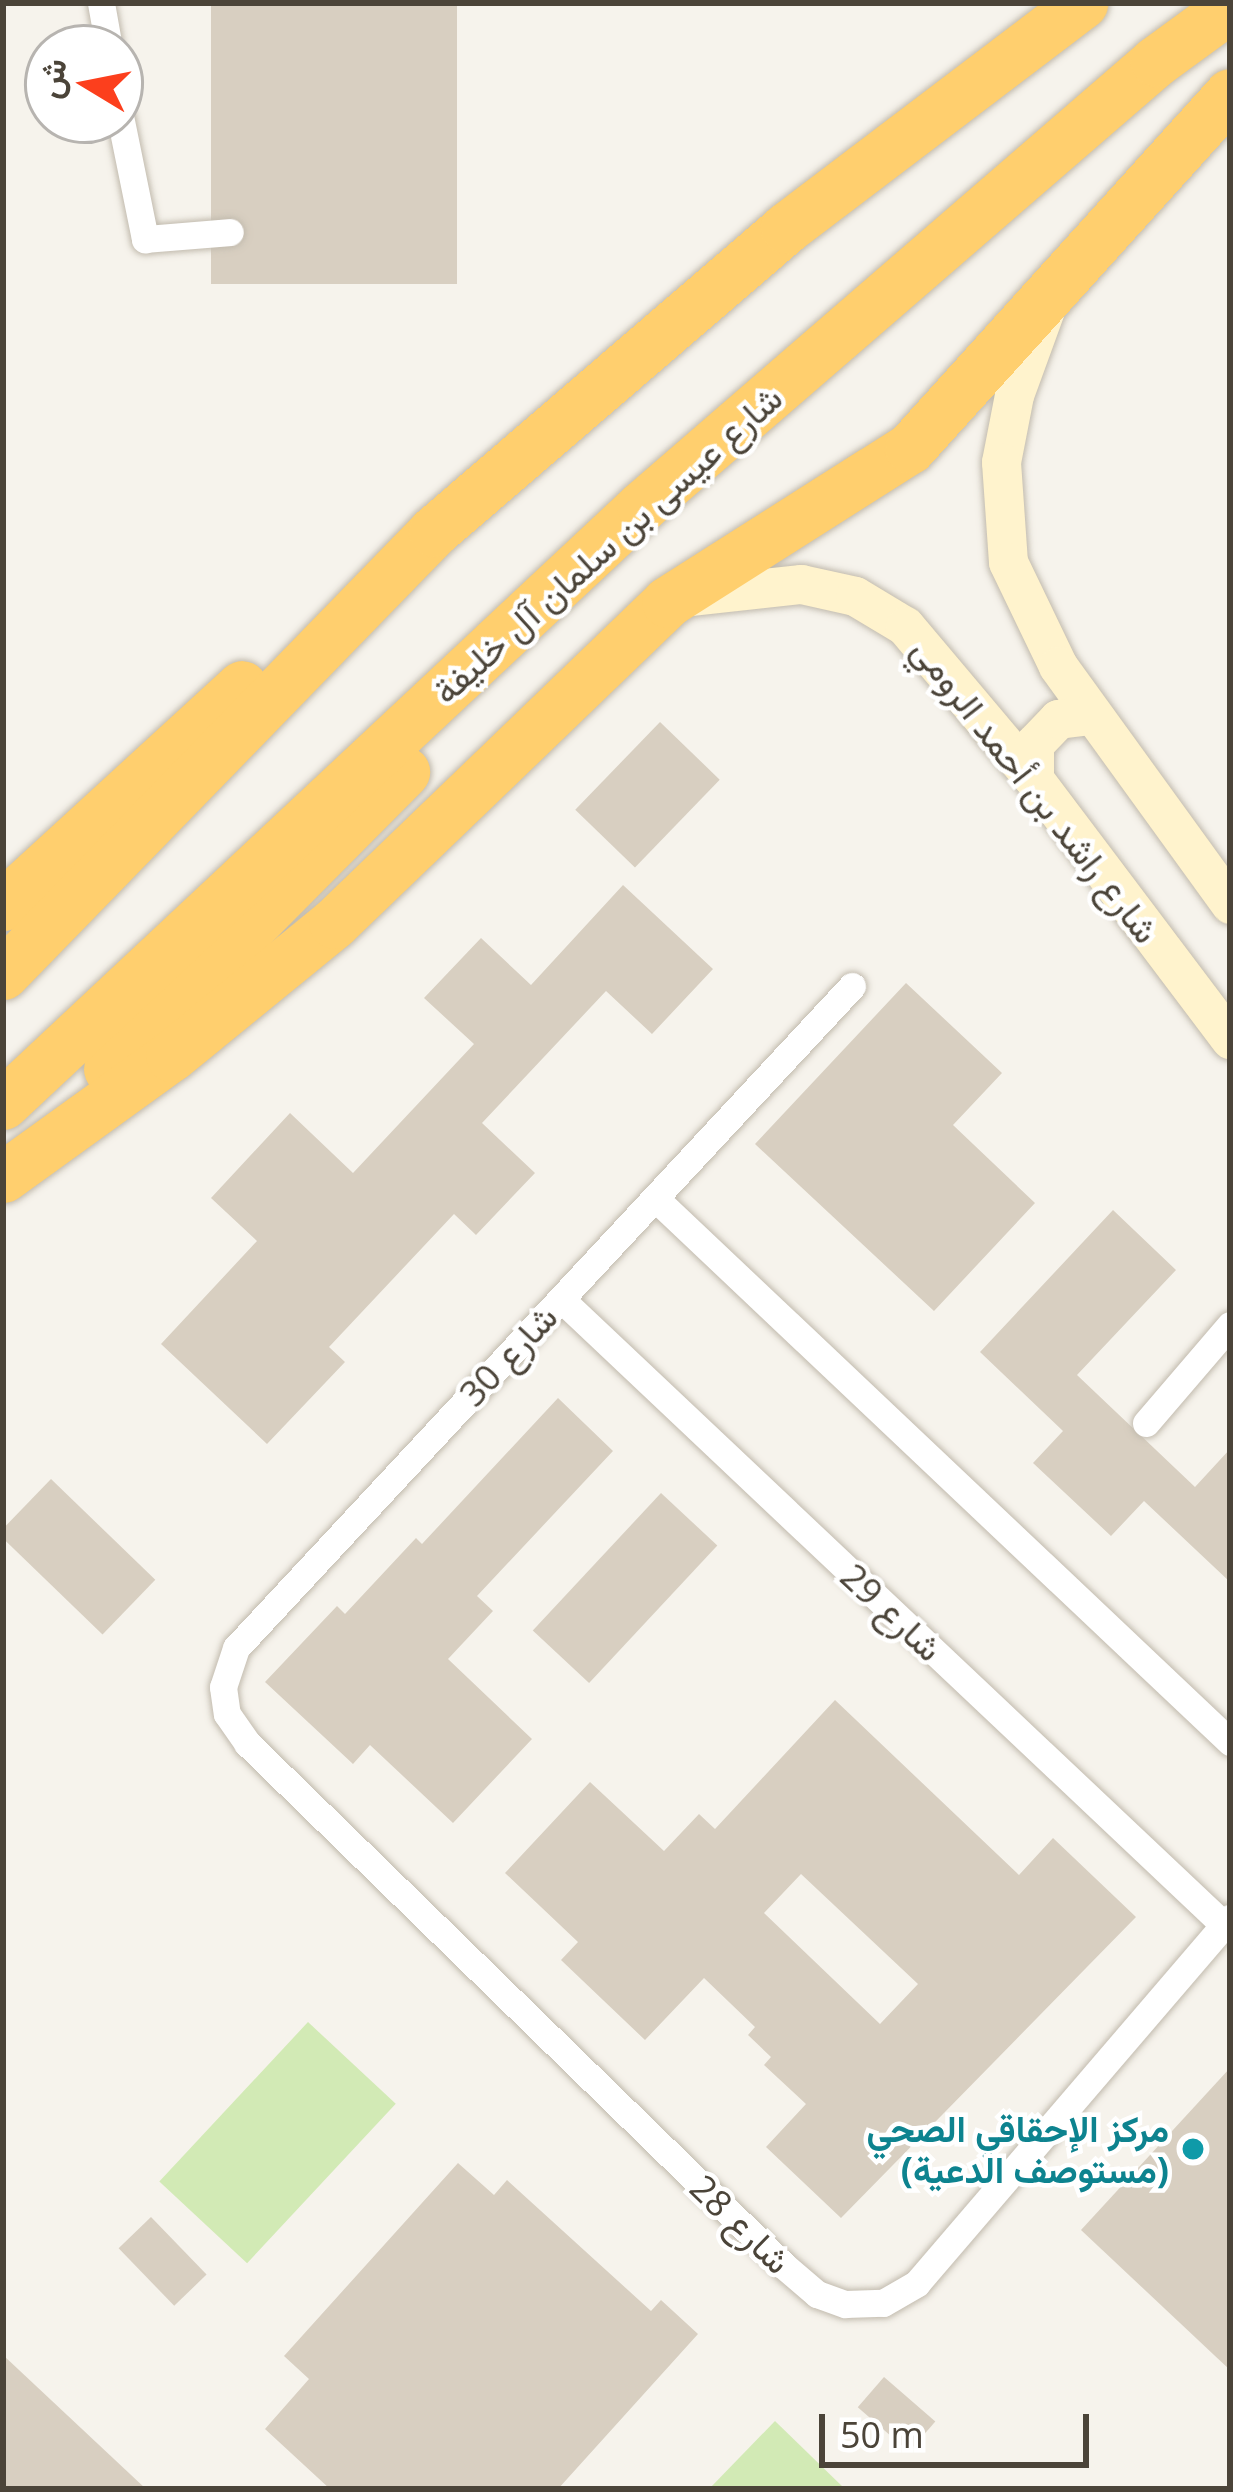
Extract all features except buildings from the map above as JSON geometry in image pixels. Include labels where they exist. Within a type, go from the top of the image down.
[{"type":"highway","points":[[3,905],[238,688],[434,531],[786,228],[1082,3]]},
{"type":"highway","name":"شارع عيسى بن سلمان آل خليفة","points":[[3,1104],[642,506],[1156,61],[1230,7]]},
{"type":"highway","points":[[3,1176],[171,1055],[334,923],[667,602],[910,448],[1048,303],[1230,94]]},
{"type":"highway","points":[[3,1176],[412,764],[642,506]]},
{"type":"highway","points":[[3,974],[434,531]]},
{"type":"street","points":[[126,144],[145,239],[230,232]]},
{"type":"street","points":[[1048,303],[1010,411],[1001,530],[1034,624],[1093,715],[1230,904]]},
{"type":"street","name":"شارع راشد بن أحمد الرومي","points":[[667,602],[776,582],[880,607],[930,651],[1034,779],[1230,1039]]},
{"type":"street","points":[[1034,779],[1034,744],[1058,719],[1093,715]]},
{"type":"street","name":"شارع 30","points":[[247,1743],[223,1701],[236,1648],[852,986]]},
{"type":"street","points":[[655,1198],[1230,1742]]},
{"type":"street","name":"شارع 29","points":[[561,1299],[1227,1922]]},
{"type":"street","points":[[1146,1424],[1230,1325]]},
{"type":"street","name":"شارع 28","points":[[247,1743],[783,2265],[817,2294],[845,2304],[883,2302],[917,2283],[1227,1922]]},
{"type":"green space","points":[[308,2022],[396,2104],[247,2263],[159,2181]]},
{"type":"green space","points":[[775,2421],[845,2489],[709,2489]]},
{"type":"place","name":"مركز الإحقاقي الصحي (مستوصف الدعية)","points":[[1193,2149]]}]
